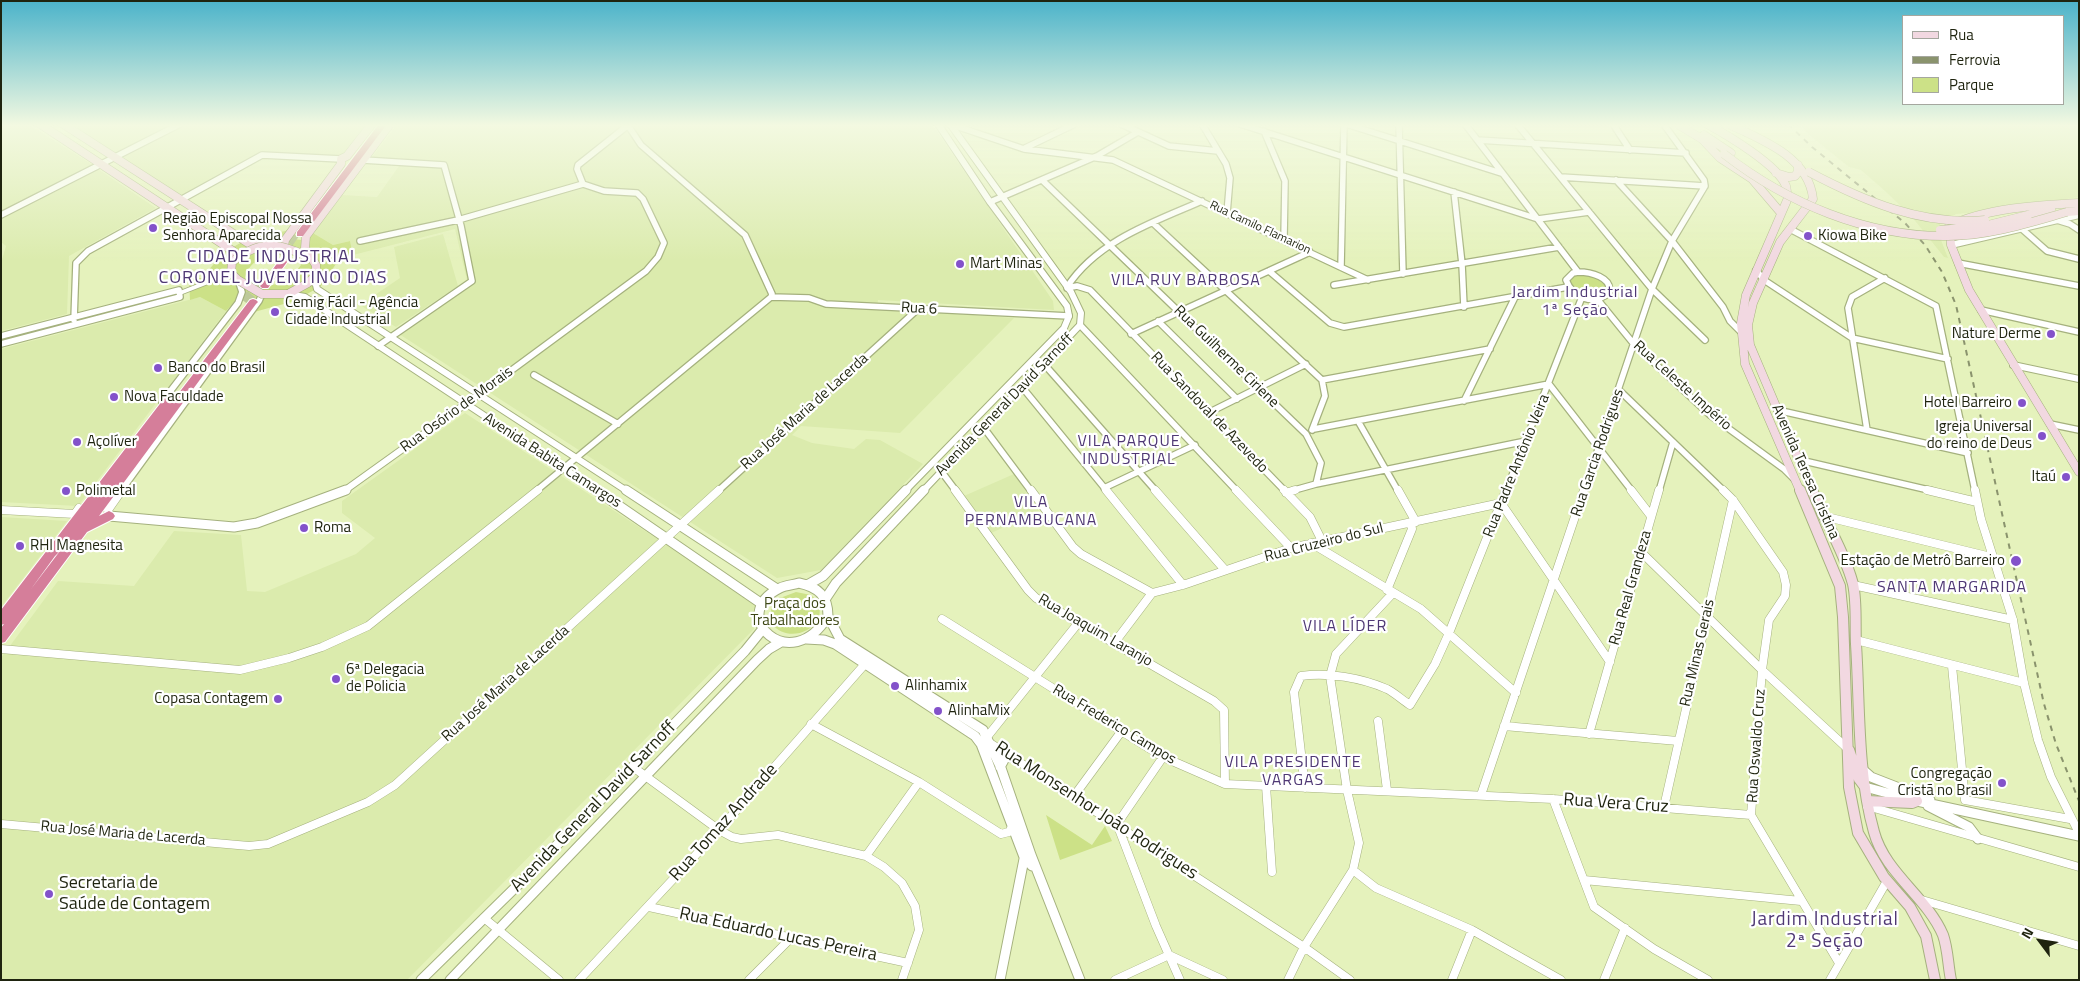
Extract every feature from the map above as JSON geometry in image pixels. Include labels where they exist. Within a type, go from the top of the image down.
[{"type":"highway","points":[[344,170],[298,234],[348,170]]},
{"type":"highway","points":[[262,288],[284,252]]},
{"type":"highway","points":[[1,620],[52,552],[249,302],[1,638]]},
{"type":"highway","points":[[52,552],[75,514]]},
{"type":"highway","points":[[80,531],[109,516]]},
{"type":"main road","points":[[111,170],[233,251],[231,273],[238,280],[288,294],[299,289],[314,277],[317,271],[316,265],[308,257],[304,248],[306,236],[356,170]]},
{"type":"main road","points":[[134,170],[248,243],[259,245],[271,244],[284,252],[308,257]]},
{"type":"main road","points":[[284,252],[285,240],[337,170]]},
{"type":"main road","points":[[1738,170],[1752,179],[1782,213]]},
{"type":"main road","points":[[1748,170],[1764,182],[1793,198],[1851,220],[1888,230],[1946,236],[1974,235],[2067,212],[2078,214]]},
{"type":"main road","points":[[1754,170],[1792,193],[1852,216],[1915,230],[1971,228],[2005,222],[2079,204]]},
{"type":"main road","name":"Avenida Teresa Cristina","points":[[1771,170],[1786,187],[1788,198],[1746,295],[1741,332],[1745,364],[1840,586],[1849,749],[1849,787],[1858,833],[1869,855],[1887,881],[1910,906],[1926,936],[1935,980]]},
{"type":"main road","points":[[1774,172],[1789,177],[1796,176],[1798,170]]},
{"type":"main road","name":"Avenida Teresa Cristina","points":[[1801,170],[1812,189],[1813,199],[1780,242],[1753,303],[1748,325],[1750,346],[1823,516],[1842,552],[1853,585],[1863,770],[1867,804],[1874,834],[1884,855],[1934,920],[1943,936],[1951,980]]},
{"type":"main road","points":[[1806,170],[1830,184],[1866,200],[1918,215],[1976,222],[2028,215]]},
{"type":"main road","points":[[2079,204],[2034,206],[1956,220],[1949,226],[1951,246],[1969,290],[2079,472]]},
{"type":"main road","points":[[233,261],[244,252],[259,245]]},
{"type":"main road","points":[[1849,749],[1854,758],[1858,780],[1865,787]]},
{"type":"main road","points":[[1867,804],[1920,802]]},
{"type":"street","points":[[1,216],[91,170]]},
{"type":"street","points":[[74,325],[76,263],[80,257],[235,170]]},
{"type":"street","points":[[378,346],[472,281],[445,170]]},
{"type":"street","points":[[360,241],[458,220],[583,184],[576,170]]},
{"type":"street","points":[[1,649],[240,670],[259,667],[345,638],[368,626],[564,469],[771,297],[772,294],[745,235],[670,170]]},
{"type":"street","name":"Avenida General David Sarnoff","points":[[809,584],[823,576],[1068,320],[1067,306],[990,202],[969,170]]},
{"type":"street","name":"Avenida General David Sarnoff","points":[[826,598],[836,583],[1080,325],[1082,313],[1068,288],[985,170]]},
{"type":"street","points":[[990,202],[1065,170]]},
{"type":"street","name":"Rua Camilo Flamarion","points":[[1134,170],[1368,280]]},
{"type":"street","points":[[1228,170],[1230,178],[1228,213]]},
{"type":"street","points":[[1280,170],[1284,181],[1284,239]]},
{"type":"street","points":[[1341,266],[1344,170]]},
{"type":"street","points":[[1383,170],[1538,219],[1589,212]]},
{"type":"street","points":[[1400,170],[1403,274]]},
{"type":"street","points":[[1490,170],[1501,173]]},
{"type":"street","points":[[1499,170],[1578,272]]},
{"type":"street","points":[[1555,170],[1652,289],[1705,340]]},
{"type":"street","points":[[1561,177],[1705,186],[1704,180],[1697,170]]},
{"type":"street","name":"Rua Guilherme Ciriene","points":[[1042,180],[1306,434],[1321,463],[1316,484]]},
{"type":"street","points":[[1616,180],[1672,242],[1723,306],[1730,321],[1741,332]]},
{"type":"street","name":"Rua Osório de Morais","points":[[109,516],[234,527],[256,523],[342,493],[646,271],[658,257],[664,243],[643,198],[637,193],[604,191],[583,184]]},
{"type":"street","name":"Rua Garcia Rodrigues","points":[[1481,795],[1652,289],[1672,242],[1705,186]]},
{"type":"street","points":[[1454,192],[1462,264],[1464,307]]},
{"type":"street","points":[[1068,288],[1076,273],[1110,244],[1202,201]]},
{"type":"street","points":[[1951,246],[2078,214],[2079,226]]},
{"type":"street","points":[[2057,220],[2070,224],[2079,230]]},
{"type":"street","points":[[1154,223],[1322,380],[1325,396],[1314,429]]},
{"type":"street","points":[[2022,228],[2043,249],[2050,253],[2079,259]]},
{"type":"street","points":[[1790,229],[1936,306],[1977,502],[1991,557],[2013,620],[2024,683],[2038,740],[2051,776],[2079,835]]},
{"type":"street","points":[[1334,285],[1559,247]]},
{"type":"street","points":[[1131,334],[1310,252]]},
{"type":"street","points":[[1958,263],[2079,286]]},
{"type":"street","points":[[1756,270],[1764,280],[1852,338],[1948,359]]},
{"type":"street","points":[[1269,271],[1336,326],[1344,327],[1568,287]]},
{"type":"street","points":[[1578,272],[1592,273],[1604,280],[1608,284],[1609,293],[1598,300],[1582,298],[1568,287],[1566,280],[1568,276],[1578,272]]},
{"type":"street","points":[[1,344],[180,297],[180,293],[231,273]]},
{"type":"street","name":"Rua Sandoval de Azevedo","points":[[1076,273],[1080,282],[1090,290],[1310,517],[1322,541]]},
{"type":"street","name":"Avenida Babita Camargos","points":[[314,277],[317,289],[777,588]]},
{"type":"street","points":[[1867,430],[1848,308],[1852,297],[1885,278]]},
{"type":"street","points":[[1,510],[75,514],[238,303],[242,296],[242,288],[238,280]]},
{"type":"street","points":[[109,516],[108,510],[259,301],[262,288]]},
{"type":"street","points":[[1055,290],[1068,288],[1090,290]]},
{"type":"street","points":[[1,336],[179,290],[180,293]]},
{"type":"street","name":"Avenida Babita Camargos","points":[[288,294],[305,297],[465,405],[667,537],[762,604]]},
{"type":"street","name":"Rua 6","points":[[771,297],[809,298],[826,304],[853,304],[877,308],[918,309],[1068,320]]},
{"type":"street","points":[[1464,401],[1515,297]]},
{"type":"street","name":"Rua Padre Antônio Veira","points":[[1330,676],[1386,690],[1410,704],[1435,664],[1449,633],[1582,298]]},
{"type":"street","name":"Rua Celeste Império","points":[[1598,300],[1633,343],[1710,415],[1784,469],[1797,482]]},
{"type":"street","name":"Rua José Maria de Lacerda","points":[[1,824],[249,846],[268,844],[368,802],[395,784],[918,309]]},
{"type":"street","points":[[1980,310],[2079,332]]},
{"type":"street","points":[[1068,320],[1073,326],[1080,325],[1196,445],[1291,548]]},
{"type":"street","points":[[1158,321],[1237,399]]},
{"type":"street","points":[[1322,380],[1490,349]]},
{"type":"street","points":[[1044,364],[1225,570]]},
{"type":"street","points":[[1208,413],[1306,364]]},
{"type":"street","points":[[2013,365],[2079,379]]},
{"type":"street","points":[[534,375],[618,424]]},
{"type":"street","points":[[1306,434],[1314,429],[1549,384],[1652,516]]},
{"type":"street","points":[[1022,387],[1183,585]]},
{"type":"street","points":[[1619,390],[1733,500]]},
{"type":"street","points":[[1777,410],[1968,453]]},
{"type":"street","points":[[1288,980],[1304,947],[1353,870],[1359,843],[1347,790],[1330,676],[1331,667],[1336,654],[1390,591],[1414,523],[1387,470],[1358,421]]},
{"type":"street","points":[[2050,424],[2079,430]]},
{"type":"street","points":[[984,428],[1073,547],[1081,554],[1152,593],[1115,642]]},
{"type":"street","points":[[1286,493],[1316,484],[1526,441]]},
{"type":"street","name":"Rua Real Grandeza","points":[[1589,734],[1673,442]]},
{"type":"street","points":[[1104,488],[1138,470],[1196,445]]},
{"type":"street","points":[[1800,460],[1977,502]]},
{"type":"street","name":"Rua Joaquim Laranjo","points":[[941,472],[1028,590],[1036,598],[1115,642],[1214,701],[1224,710],[1225,784]]},
{"type":"street","name":"Rua Oswaldo Cruz","points":[[1733,500],[1783,572],[1786,585],[1784,596],[1768,620],[1762,670],[1751,815],[1839,963]]},
{"type":"street","name":"Rua Minas Gerais","points":[[1664,807],[1733,500]]},
{"type":"street","points":[[1501,504],[1610,662]]},
{"type":"street","name":"Rua Cruzeiro do Sul","points":[[1152,593],[1183,585],[1291,548],[1501,504]]},
{"type":"street","points":[[1823,516],[1991,557]]},
{"type":"street","points":[[1311,543],[1421,609],[1516,693]]},
{"type":"street","points":[[1641,552],[1762,670],[1849,749]]},
{"type":"street","points":[[788,584],[809,584],[820,590],[826,598],[828,616],[817,632],[806,639],[789,643],[769,637],[762,630],[758,621],[762,604],[767,596],[777,588],[788,584]]},
{"type":"street","points":[[1853,585],[2013,620]]},
{"type":"street","name":"Rua Monsenhor João Rodrigues","points":[[828,616],[840,638],[983,730],[986,741]]},
{"type":"street","name":"Rua Frederico Campos","points":[[942,619],[1163,757],[1225,784],[1481,795]]},
{"type":"street","points":[[986,741],[1034,676],[1079,622]]},
{"type":"street","name":"Avenida General David Sarnoff","points":[[422,980],[633,767],[738,658],[762,630]]},
{"type":"street","name":"Rua Monsenhor João Rodrigues","points":[[806,639],[824,640],[835,644],[975,736],[986,741],[1117,824],[1304,947],[1350,980]]},
{"type":"street","points":[[1856,640],[2024,683]]},
{"type":"street","name":"Avenida General David Sarnoff","points":[[450,980],[757,660],[769,649],[781,642]]},
{"type":"street","name":"Rua Tomaz Andrade","points":[[579,980],[720,830],[865,664]]},
{"type":"street","points":[[1952,666],[1965,800],[2070,819]]},
{"type":"street","points":[[1305,788],[1294,692],[1301,676],[1317,674],[1330,676]]},
{"type":"street","points":[[1378,721],[1387,790]]},
{"type":"street","points":[[811,724],[919,782],[1001,834],[1009,832],[1014,824]]},
{"type":"street","points":[[1504,726],[1678,741]]},
{"type":"street","points":[[1074,796],[1121,732]]},
{"type":"street","points":[[986,741],[1000,767],[1026,852],[1000,980]]},
{"type":"street","points":[[986,741],[1014,824],[1036,872],[1080,980]]},
{"type":"street","points":[[1000,767],[1005,758],[1011,757]]},
{"type":"street","points":[[1163,757],[1117,824],[1180,980]]},
{"type":"street","points":[[633,767],[732,837],[741,839],[778,835],[866,856],[884,867],[902,883],[915,906],[919,930],[902,980]]},
{"type":"street","points":[[1863,770],[1871,777],[1944,806]]},
{"type":"street","points":[[866,856],[919,782]]},
{"type":"street","points":[[1266,786],[1272,872]]},
{"type":"street","points":[[1865,787],[1920,802],[2079,835]]},
{"type":"street","name":"Rua Vera Cruz","points":[[1481,795],[1664,807],[1751,815]]},
{"type":"street","points":[[1553,799],[1594,907],[1654,949],[1708,980]]},
{"type":"street","points":[[1920,802],[1969,826],[1978,838]]},
{"type":"street","points":[[1867,804],[2079,867]]},
{"type":"street","points":[[1353,870],[1376,888],[1472,930],[1562,980]]},
{"type":"street","points":[[1584,880],[1801,901]]},
{"type":"street","points":[[1830,980],[1887,881]]},
{"type":"street","points":[[1916,898],[2079,946]]},
{"type":"street","name":"Rua Eduardo Lucas Pereira","points":[[649,907],[908,963]]},
{"type":"street","points":[[484,918],[559,980]]},
{"type":"street","points":[[1604,980],[1625,928]]},
{"type":"street","points":[[1452,980],[1472,930]]},
{"type":"street","points":[[749,980],[790,939]]},
{"type":"street","points":[[1115,980],[1169,955],[1223,980]]},
{"type":"shaded area","points":[[1,170],[83,170],[1,211]]},
{"type":"shaded area","points":[[96,170],[156,208],[69,256],[67,314],[1,331],[1,263],[6,246],[1,242],[1,218]]},
{"type":"shaded area","points":[[141,170],[232,170],[182,197]]},
{"type":"shaded area","points":[[396,170],[963,170],[1053,301],[1054,310],[878,300],[877,308],[1014,318],[900,433],[801,426],[792,435],[812,443],[854,449],[866,439],[880,440],[923,464],[821,570],[777,578],[396,332],[467,280],[455,229],[353,255],[350,241],[333,245],[313,233],[342,195],[377,197]]},
{"type":"shaded area","points":[[1861,170],[2079,170],[2079,197],[1995,211],[1956,214],[1940,224],[1941,240],[1948,258],[1944,257],[1912,217]]},
{"type":"shaded area","points":[[443,234],[458,286],[396,327],[360,305],[400,278],[394,247]]},
{"type":"shaded area","points":[[200,297],[226,311],[78,506],[1,502],[1,349]]},
{"type":"shaded area","points":[[465,413],[755,603],[754,629],[407,980],[1,980],[1,658],[58,581],[134,586],[174,531],[241,535],[247,591],[265,592],[356,554],[375,538],[342,513],[342,501]]},
{"type":"shaded area","points":[[1014,474],[1039,511],[989,534],[964,496]]},
{"type":"shaded area","name":"RHI Magnesita","points":[[1,517],[67,521],[1,607]]},
{"type":"green space","points":[[290,230],[285,238],[302,240],[313,233],[333,245],[350,241],[353,255],[338,261],[321,286],[295,301],[254,312],[258,300],[238,298],[226,311],[200,297],[190,300],[189,278],[202,278],[223,253],[247,239]],"holes":[[[278,252],[295,257],[301,265],[289,277],[276,284],[268,285],[253,283],[245,278],[250,267],[257,260]]]},
{"type":"green space","points":[[1580,273],[1598,277],[1606,285],[1605,294],[1589,297],[1583,296],[1574,290],[1570,280]]},
{"type":"green space","name":"Praça dos Trabalhadores","points":[[796,592],[811,595],[818,604],[820,613],[817,622],[810,628],[801,633],[791,634],[781,631],[772,624],[771,610],[780,598]]},
{"type":"green space","points":[[1046,815],[1092,845],[1105,826],[1112,841],[1060,860]]},
{"type":"tunnel","points":[[280,255],[295,233]]},
{"type":"tunnel","points":[[245,302],[259,284]]},
{"type":"railway","points":[[1840,170],[1905,223],[1925,245],[1942,272],[1956,305],[2044,704],[2056,744],[2079,801]]},
{"type":"place","name":"Região Episcopal Nossa Senhora Aparecida","points":[[153,228]]},
{"type":"place","name":"Kiowa Bike","points":[[1808,236]]},
{"type":"place","name":"Mart Minas","points":[[960,264]]},
{"type":"place","name":"Cemig Fácil - Agência Cidade Industrial","points":[[275,312]]},
{"type":"place","name":"Nature Derme","points":[[2051,334]]},
{"type":"place","name":"Banco do Brasil","points":[[158,368]]},
{"type":"place","name":"Nova Faculdade","points":[[114,397]]},
{"type":"place","name":"Hotel Barreiro","points":[[2022,403]]},
{"type":"place","name":"Igreja Universal do reino de Deus","points":[[2042,436]]},
{"type":"place","name":"Açolíver","points":[[77,442]]},
{"type":"place","name":"Itaú","points":[[2066,477]]},
{"type":"place","name":"Polimetal","points":[[66,491]]},
{"type":"place","name":"Roma","points":[[304,528]]},
{"type":"place","name":"RHI Magnesita","points":[[20,546]]},
{"type":"place","name":"Estação de Metrô Barreiro","points":[[2016,561]]},
{"type":"place","name":"6ª Delegacia de Policia","points":[[336,679]]},
{"type":"place","name":"Alinhamix","points":[[895,686]]},
{"type":"place","name":"Copasa Contagem","points":[[278,699]]},
{"type":"place","name":"AlinhaMix","points":[[938,711]]},
{"type":"place","name":"Congregação Cristã no Brasil","points":[[2002,783]]},
{"type":"place","name":"Secretaria de Saúde de Contagem","points":[[49,894]]},
{"type":"district","name":"CIDADE INDUSTRIAL CORONEL JUVENTINO DIAS","points":[[273,268]]},
{"type":"district","name":"VILA RUY BARBOSA","points":[[1186,281]]},
{"type":"district","name":"Jardim Industrial 1ª Seção","points":[[1575,302]]},
{"type":"district","name":"VILA PARQUE INDUSTRIAL","points":[[1129,451]]},
{"type":"district","name":"VILA PERNAMBUCANA","points":[[1031,512]]},
{"type":"district","name":"SANTA MARGARIDA","points":[[1952,588]]},
{"type":"district","name":"VILA LÍDER","points":[[1345,627]]},
{"type":"district","name":"VILA PRESIDENTE VARGAS","points":[[1293,772]]},
{"type":"district","name":"Jardim Industrial 2ª Seção","points":[[1825,931]]}]
